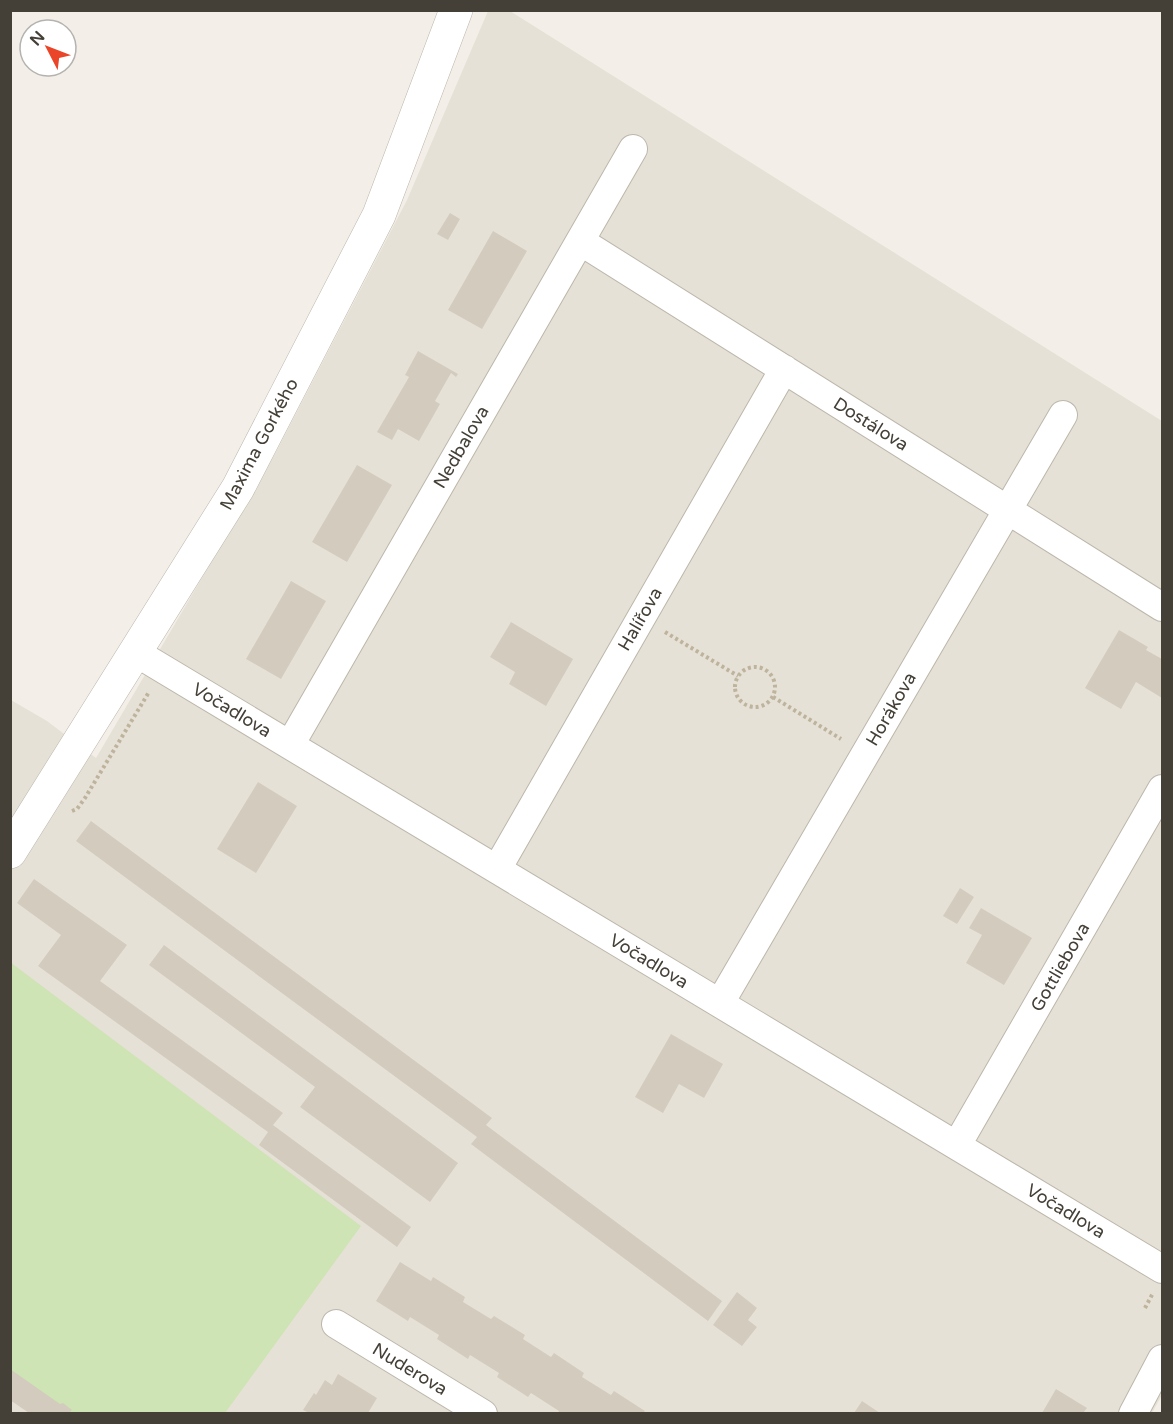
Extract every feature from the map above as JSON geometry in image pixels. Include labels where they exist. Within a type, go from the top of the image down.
[{"type":"street","name":"Maxima Gorkého","points":[[10,852],[238,488],[379,215],[456,10]]},
{"type":"street","name":"Nedbalova","points":[[290,745],[633,149]]},
{"type":"street","name":"Dostálova","points":[[580,241],[1162,607]]},
{"type":"street","name":"Halířova","points":[[496,869],[784,369]]},
{"type":"street","name":"Horákova","points":[[720,1003],[1063,415]]},
{"type":"street","name":"Vočadlova","points":[[135,652],[1162,1269]]},
{"type":"street","name":"Gottliebova","points":[[957,1145],[1162,789]]},
{"type":"street","name":"Nuderova","points":[[336,1324],[483,1413]]},
{"type":"street","points":[[1133,1413],[1162,1359]]},
{"type":"path","points":[[641,618],[738,676]]},
{"type":"path","points":[[749,668],[763,668],[773,677],[776,691],[768,703],[762,706],[748,706],[737,697],[735,690],[738,676],[749,668]]},
{"type":"path","points":[[67,813],[77,809],[85,798],[151,689]]},
{"type":"path","points":[[773,697],[865,753]]},
{"type":"shaded area","points":[[488,11],[510,11],[1162,421],[1162,1395],[1152,1413],[11,1414],[11,700],[47,721],[96,758],[276,452],[407,200]]},
{"type":"green space","points":[[10,962],[361,1226],[225,1413],[65,1413],[11,1374]]},
{"type":"building","points":[[450,213],[460,219],[448,240],[437,234]]},
{"type":"building","points":[[493,231],[527,251],[482,329],[448,310]]},
{"type":"building","points":[[418,351],[458,374],[456,377],[451,373],[435,401],[440,404],[419,441],[398,429],[392,440],[377,432],[409,377],[405,375]]},
{"type":"building","points":[[357,465],[392,485],[347,562],[312,542]]},
{"type":"building","points":[[291,581],[326,601],[281,679],[246,659]]},
{"type":"building","points":[[511,622],[573,659],[546,706],[509,684],[515,672],[490,657]]},
{"type":"building","points":[[1119,630],[1148,647],[1146,650],[1162,659],[1162,698],[1136,682],[1121,709],[1085,688]]},
{"type":"building","points":[[258,782],[297,806],[256,873],[217,849]]},
{"type":"building","points":[[91,821],[492,1118],[486,1125],[722,1301],[708,1321],[471,1144],[477,1137],[76,841]]},
{"type":"building","points":[[34,879],[127,945],[100,981],[283,1113],[273,1125],[411,1227],[397,1247],[259,1145],[268,1132],[38,966],[61,935],[17,903]]},
{"type":"building","points":[[960,888],[974,897],[957,924],[943,916]]},
{"type":"building","points":[[981,908],[1032,938],[1004,985],[966,963],[982,935],[969,928]]},
{"type":"building","points":[[164,945],[458,1163],[430,1202],[300,1107],[315,1087],[149,965]]},
{"type":"building","points":[[671,1034],[723,1064],[704,1098],[679,1084],[663,1113],[635,1097]]},
{"type":"building","points":[[400,1262],[431,1281],[433,1277],[465,1297],[463,1302],[491,1319],[494,1316],[525,1335],[523,1339],[551,1357],[554,1353],[584,1373],[582,1377],[611,1395],[614,1391],[645,1411],[643,1413],[558,1413],[559,1411],[531,1393],[528,1397],[497,1377],[499,1373],[470,1355],[468,1359],[437,1339],[439,1335],[410,1317],[408,1321],[376,1301]]},
{"type":"building","points":[[737,1292],[757,1308],[748,1320],[757,1327],[742,1346],[713,1325]]},
{"type":"building","points":[[10,1369],[72,1410],[69,1413],[29,1413],[10,1400]]},
{"type":"building","points":[[338,1374],[377,1398],[368,1413],[309,1413],[303,1410],[325,1380],[332,1385]]},
{"type":"building","points":[[1056,1389],[1087,1408],[1083,1413],[1042,1413]]},
{"type":"building","points":[[862,1401],[880,1413],[854,1413]]}]
